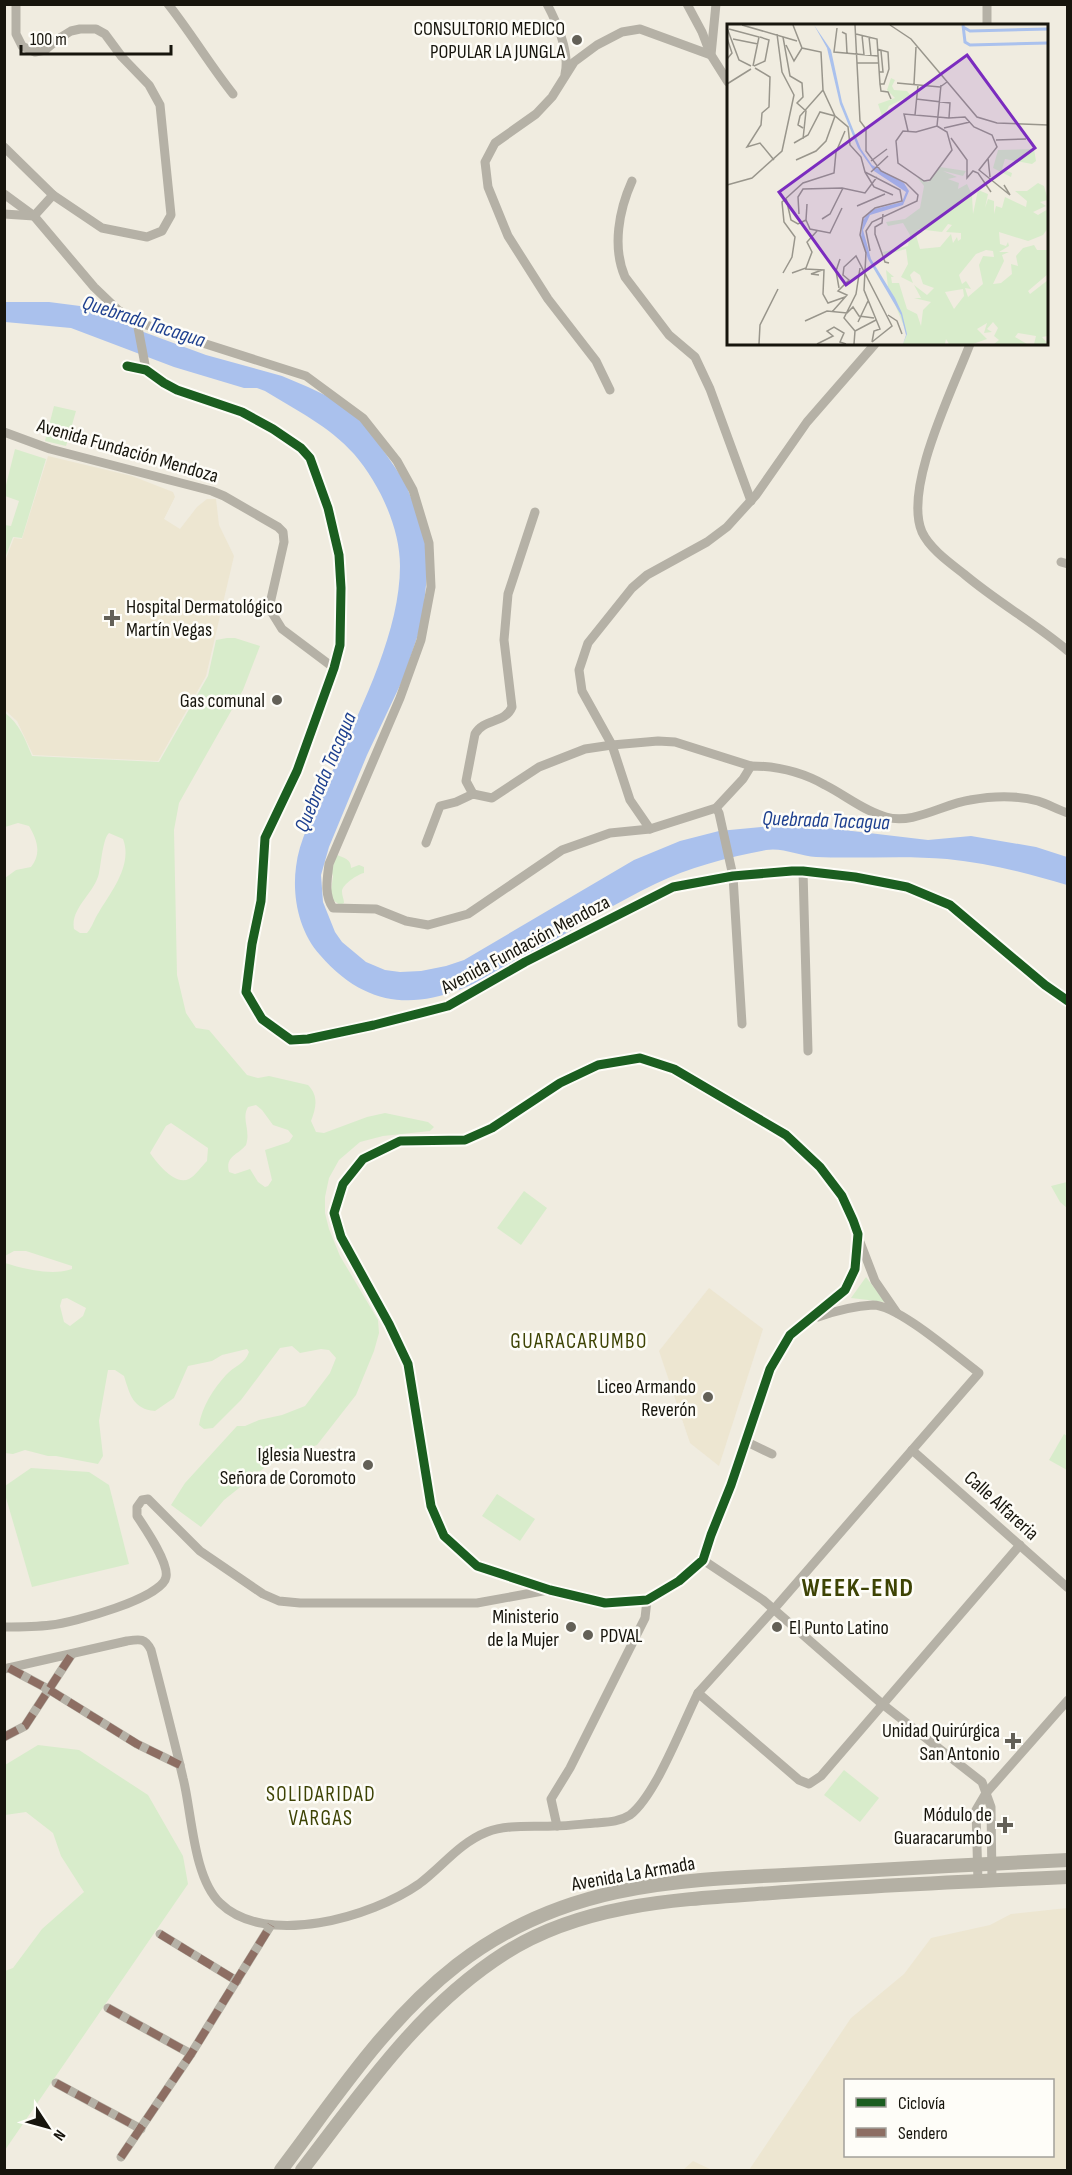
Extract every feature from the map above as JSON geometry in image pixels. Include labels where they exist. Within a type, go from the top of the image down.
[{"type":"main road","name":"Avenida La Armada","points":[[280,2170],[377,2044],[415,2003],[458,1964],[485,1945],[530,1919],[557,1908],[588,1898],[661,1884],[1068,1860]]},
{"type":"main road","name":"Avenida La Armada","points":[[302,2170],[416,2028],[461,1985],[506,1952],[534,1938],[609,1911],[670,1901],[826,1889],[1068,1877]]},
{"type":"street","points":[[4,147],[53,195],[102,228],[147,237],[162,231],[171,215],[160,105],[149,85],[122,57],[105,34],[96,29],[71,31],[45,50],[35,52],[22,46],[16,34],[16,4]]},
{"type":"street","points":[[168,4],[233,94]]},
{"type":"street","points":[[547,4],[561,36],[567,65],[565,76]]},
{"type":"street","points":[[687,4],[702,32],[711,56],[727,78]]},
{"type":"street","points":[[711,56],[716,4]]},
{"type":"street","points":[[979,4],[987,23]]},
{"type":"street","points":[[987,4],[987,23]]},
{"type":"street","points":[[610,390],[596,361],[548,299],[508,236],[487,180],[485,162],[495,143],[536,114],[552,97],[574,62],[597,45],[622,32],[640,29],[711,56]]},
{"type":"street","points":[[632,181],[625,195],[618,230],[618,256],[625,277],[669,335],[695,357],[710,389],[751,501]]},
{"type":"street","points":[[4,194],[34,216],[94,287],[138,326],[306,376],[363,418],[397,461],[413,490],[429,543],[431,587],[423,629],[400,698],[329,864],[326,885],[333,908],[376,909],[406,921],[428,925],[468,914],[562,850],[610,832],[650,829],[718,811],[751,766]]},
{"type":"street","points":[[34,216],[53,195]]},
{"type":"street","points":[[4,214],[34,216]]},
{"type":"street","points":[[138,326],[146,370]]},
{"type":"street","points":[[650,829],[630,800],[612,745],[582,691],[579,670],[588,644],[633,588],[648,575],[707,542],[727,527],[751,501],[807,422],[874,345]]},
{"type":"street","points":[[970,345],[927,455],[917,496],[922,532],[929,543],[964,575],[1068,651]]},
{"type":"street","points":[[127,366],[146,370],[177,390],[256,419],[301,448],[310,458],[328,508],[339,555],[340,645],[334,668]]},
{"type":"street","name":"Avenida Fundación Mendoza","points":[[4,432],[50,449],[212,491],[278,527],[283,532],[284,542],[269,608],[282,629],[334,668],[297,771],[265,838],[261,901],[249,965],[246,992],[262,1019],[291,1040],[333,1035],[448,1006],[525,962],[673,887],[733,876],[803,871],[907,887],[950,905],[1045,985],[1068,1001]]},
{"type":"street","points":[[473,794],[466,781],[475,734],[478,729],[490,722],[503,719],[510,714],[512,707],[504,640],[508,594],[535,513]]},
{"type":"street","points":[[426,843],[440,806],[473,794],[492,798],[539,767],[585,749],[658,741],[675,742],[751,766],[770,766],[788,770],[824,784],[860,806],[886,817],[905,819],[969,800],[1012,796],[1038,801],[1068,813]]},
{"type":"street","points":[[718,811],[733,876],[742,1024]]},
{"type":"street","points":[[803,871],[808,1051]]},
{"type":"street","points":[[858,1234],[855,1269],[845,1290],[814,1318],[790,1335],[770,1369],[703,1560],[680,1581],[647,1600],[605,1603],[550,1590],[477,1566],[444,1536],[431,1506],[408,1365],[389,1324],[341,1237],[334,1213],[343,1184],[363,1159],[400,1141],[465,1140],[492,1128],[560,1083],[598,1065],[640,1058],[674,1069],[786,1135],[820,1167],[842,1196],[858,1234],[865,1259],[875,1281],[897,1313]]},
{"type":"street","points":[[7,1669],[127,1641],[141,1639],[147,1643],[151,1650],[180,1765],[196,1847],[206,1883],[220,1903],[248,1921],[271,1925],[332,1922],[357,1914],[416,1886],[435,1872],[453,1853],[488,1832],[515,1827],[622,1820],[647,1798],[698,1693],[774,1609],[979,1372],[897,1313],[875,1305],[844,1309],[814,1318]]},
{"type":"street","points":[[746,1441],[772,1454]]},
{"type":"street","name":"Calle Alfareria","points":[[912,1450],[1068,1588]]},
{"type":"street","points":[[4,1627],[52,1625],[125,1605],[157,1590],[166,1580],[167,1569],[136,1516],[137,1507],[142,1500],[148,1498],[200,1551],[263,1594],[279,1600],[300,1603],[477,1603],[550,1590]]},
{"type":"street","points":[[698,1693],[799,1780],[809,1784],[821,1776],[1020,1545]]},
{"type":"street","points":[[703,1560],[743,1585],[774,1609],[882,1703],[982,1782],[991,1807],[984,1864],[985,1881]]},
{"type":"street","points":[[556,1826],[551,1799],[570,1768],[645,1618],[647,1600]]},
{"type":"street","points":[[4,1737],[25,1726],[72,1654]]},
{"type":"street","points":[[7,1669],[48,1689],[137,1744],[180,1765]]},
{"type":"street","points":[[985,1881],[976,1810],[986,1793],[1068,1700]]},
{"type":"street","points":[[121,2157],[191,2054],[271,1925]]},
{"type":"street","points":[[160,1934],[237,1981]]},
{"type":"street","points":[[108,2008],[191,2054]]},
{"type":"street","points":[[56,2083],[141,2128]]},
{"type":"shaded area","name":"Hospital Dermatológico Martín Vegas","points":[[48,456],[132,476],[173,492],[175,497],[164,519],[180,529],[197,507],[207,499],[216,499],[219,525],[234,556],[206,676],[158,761],[33,755],[17,721],[5,710],[5,561],[14,538],[22,539]]},
{"type":"shaded area","name":"Liceo Armando Reverón","points":[[709,1288],[763,1329],[719,1466],[690,1443],[659,1351]]},
{"type":"shaded area","points":[[1067,1908],[1067,2170],[749,2170],[851,2018],[904,1974],[931,1938],[990,1925],[1011,1914]]},
{"type":"shaded area","points":[[693,2161],[712,2170],[683,2170]]},
{"type":"green space","points":[[54,406],[76,411],[66,446],[45,441]]},
{"type":"green space","points":[[15,449],[46,459],[22,538],[13,537],[5,558],[5,525],[11,526],[19,501],[5,496]]},
{"type":"green space","points":[[235,638],[260,646],[243,690],[179,803],[174,830],[177,975],[186,1013],[196,1028],[209,1030],[247,1075],[258,1078],[269,1076],[308,1085],[315,1098],[311,1121],[316,1132],[324,1133],[367,1117],[385,1113],[428,1122],[434,1127],[430,1131],[383,1136],[360,1142],[339,1160],[329,1178],[325,1197],[325,1213],[329,1229],[340,1256],[378,1320],[379,1333],[374,1351],[356,1395],[317,1445],[299,1448],[264,1468],[224,1500],[201,1527],[171,1505],[185,1483],[237,1426],[245,1426],[305,1406],[330,1373],[336,1358],[329,1350],[321,1349],[300,1353],[292,1346],[280,1348],[241,1400],[213,1428],[204,1429],[199,1425],[209,1398],[226,1375],[245,1359],[249,1352],[247,1349],[222,1355],[212,1361],[188,1366],[174,1398],[155,1411],[137,1404],[133,1400],[124,1376],[115,1370],[108,1370],[99,1421],[103,1456],[98,1464],[25,1450],[13,1454],[5,1453],[5,1263],[47,1272],[64,1271],[72,1269],[72,1266],[26,1251],[14,1251],[5,1256],[5,878],[16,870],[31,867],[37,852],[36,841],[29,826],[18,823],[5,827],[4,712],[18,727],[32,756],[159,762],[208,676],[216,640]],"holes":[[[109,833],[123,839],[125,849],[123,868],[115,887],[89,930],[87,933],[80,933],[74,929],[74,921],[79,907],[97,880]],[[256,1105],[273,1125],[288,1130],[293,1136],[289,1142],[265,1150],[272,1180],[265,1187],[258,1182],[250,1169],[235,1174],[229,1172],[229,1162],[246,1145],[245,1116],[248,1107]],[[171,1123],[208,1148],[207,1161],[189,1179],[178,1179],[172,1176],[150,1153],[166,1126]],[[67,1298],[86,1308],[83,1316],[70,1326],[64,1322],[60,1306],[62,1299]]]},
{"type":"green space","points":[[337,855],[345,858],[351,868],[359,865],[364,867],[364,873],[347,883],[342,889],[344,903],[340,905],[330,898],[333,876],[331,870]]},
{"type":"green space","points":[[1068,1182],[1067,1208],[1060,1202],[1051,1186]]},
{"type":"green space","points":[[524,1191],[547,1208],[521,1245],[497,1228]]},
{"type":"green space","points":[[866,1277],[885,1302],[851,1298]]},
{"type":"green space","points":[[1064,1434],[1067,1436],[1067,1470],[1049,1460]]},
{"type":"green space","points":[[31,1468],[89,1472],[109,1485],[129,1564],[32,1587],[4,1491],[5,1486]]},
{"type":"green space","points":[[497,1494],[535,1519],[520,1541],[482,1516]]},
{"type":"green space","points":[[38,1745],[79,1750],[148,1795],[183,1856],[188,1884],[5,2150],[5,1971],[13,1968],[42,1929],[84,1892],[61,1856],[53,1833],[26,1812],[5,1815],[5,1765]]},
{"type":"green space","points":[[844,1770],[879,1798],[860,1822],[824,1795]]},
{"type":"water","points":[[4,302],[49,302],[80,306],[116,316],[130,327],[206,355],[282,376],[308,387],[329,397],[366,425],[405,482],[423,529],[427,553],[422,623],[403,679],[367,755],[329,847],[321,875],[323,902],[335,932],[342,942],[366,962],[385,970],[400,972],[421,971],[464,960],[634,860],[680,841],[719,831],[793,824],[928,840],[971,836],[1036,847],[1067,857],[1067,885],[1008,869],[947,859],[816,857],[766,850],[709,863],[668,878],[640,891],[485,979],[457,991],[429,998],[401,1000],[374,995],[347,980],[313,946],[302,925],[296,902],[295,878],[303,838],[360,710],[392,623],[398,594],[399,551],[392,521],[380,492],[354,454],[334,435],[265,391],[257,388],[244,388],[174,367],[71,328],[5,322]]},
{"type":"marked path","points":[[4,1737],[25,1726],[72,1654]]},
{"type":"marked path","points":[[9,1668],[48,1689],[137,1744],[180,1765]]},
{"type":"marked path","points":[[121,2157],[191,2054],[271,1925]]},
{"type":"marked path","points":[[160,1934],[237,1981]]},
{"type":"marked path","points":[[108,2008],[191,2054]]},
{"type":"marked path","points":[[56,2083],[141,2129]]},
{"type":"cycle path","points":[[127,366],[146,370],[177,390],[242,412],[301,448],[310,458],[328,508],[339,555],[340,645],[297,771],[265,838],[261,901],[252,944],[246,992],[262,1019],[291,1040],[308,1039],[374,1025],[448,1006],[525,962],[673,887],[733,876],[792,871],[855,877],[907,887],[950,905],[1045,985],[1068,1001]]},
{"type":"cycle path","points":[[640,1058],[674,1069],[786,1135],[820,1167],[842,1196],[858,1234],[855,1269],[845,1290],[790,1335],[770,1369],[703,1560],[679,1581],[647,1600],[605,1603],[550,1590],[477,1566],[444,1536],[431,1506],[408,1364],[389,1324],[341,1237],[334,1213],[343,1184],[363,1159],[400,1141],[465,1140],[492,1128],[560,1083],[598,1065],[640,1058]]},
{"type":"place","name":"CONSULTORIO MEDICO POPULAR LA JUNGLA","points":[[577,40]]},
{"type":"place","name":"Hospital Dermatológico Martín Vegas","points":[[112,618]]},
{"type":"place","name":"Gas comunal","points":[[277,700]]},
{"type":"place","name":"Liceo Armando Reverón","points":[[708,1397]]},
{"type":"place","name":"Iglesia Nuestra Señora de Coromoto","points":[[368,1465]]},
{"type":"place","name":"Ministerio de la Mujer","points":[[571,1627]]},
{"type":"place","name":"El Punto Latino","points":[[777,1627]]},
{"type":"place","name":"PDVAL","points":[[588,1635]]},
{"type":"place","name":"Unidad Quirúrgica San Antonio","points":[[1013,1741]]},
{"type":"place","name":"Módulo de Guaracarumbo","points":[[1005,1825]]},
{"type":"district","name":"GUARACARUMBO","points":[[579,1341]]},
{"type":"district","name":"WEEK-END","points":[[858,1587]]},
{"type":"district","name":"SOLIDARIDAD VARGAS","points":[[321,1806]]},
{"type":"water label","name":"Quebrada Tacagua","points":[[144,321]]},
{"type":"water label","name":"Quebrada Tacagua","points":[[325,772]]},
{"type":"water label","name":"Quebrada Tacagua","points":[[826,820]]}]
